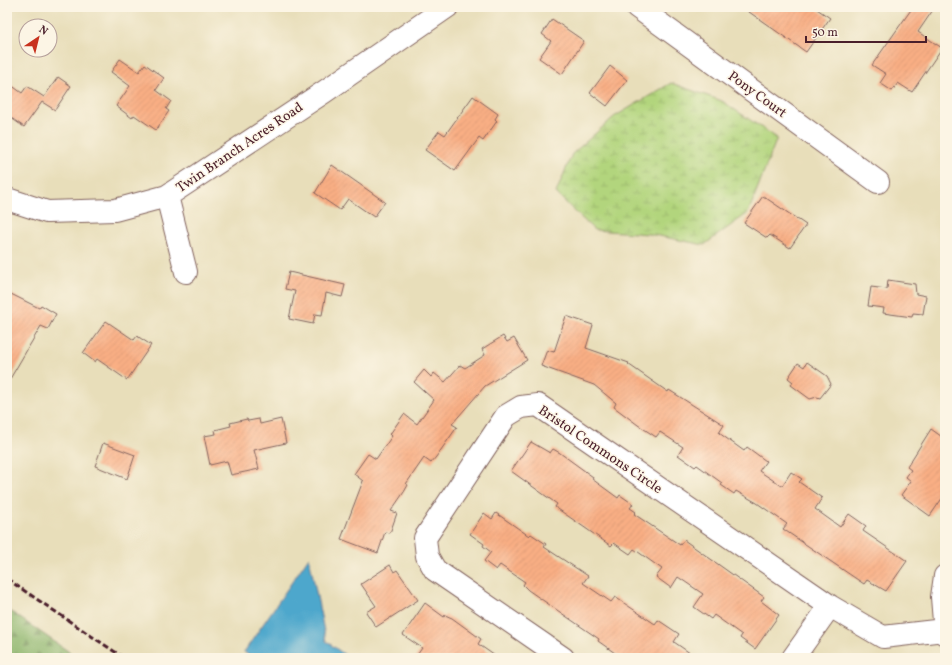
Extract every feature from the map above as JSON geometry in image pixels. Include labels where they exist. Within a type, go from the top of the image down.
[{"type":"street","name":"Twin Branch Acres Road","points":[[7,199],[47,212],[115,210],[167,196],[324,92],[447,7]]},
{"type":"street","name":"Pony Court","points":[[637,7],[878,182]]},
{"type":"street","points":[[167,196],[186,272]]},
{"type":"street","name":"Bristol Commons Circle","points":[[563,658],[435,570],[427,556],[425,538],[506,416],[521,407],[538,405],[830,606],[883,637],[945,632]]},
{"type":"street","points":[[945,576],[942,597],[945,632]]},
{"type":"street","points":[[793,658],[830,606]]},
{"type":"green space","points":[[671,83],[722,101],[777,138],[748,213],[704,245],[649,234],[594,230],[556,193],[572,154],[614,117]]},
{"type":"green space","points":[[7,609],[78,658],[7,658]]},
{"type":"water","points":[[309,557],[326,641],[349,658],[253,658],[244,652]]},
{"type":"building","points":[[742,7],[814,7],[830,18],[806,52]]},
{"type":"building","points":[[913,7],[935,7],[918,32],[942,48],[912,92],[898,83],[892,91],[880,83],[886,74],[872,65]]},
{"type":"building","points":[[552,19],[584,41],[562,74],[539,58],[551,41],[542,34]]},
{"type":"building","points":[[120,59],[139,72],[145,64],[164,78],[156,90],[171,101],[166,109],[169,111],[156,130],[134,115],[132,118],[116,106],[130,86],[111,72]]},
{"type":"building","points":[[610,66],[627,80],[607,106],[590,93]]},
{"type":"building","points":[[58,77],[71,86],[55,110],[42,102],[24,127],[7,115],[7,82],[22,93],[27,86],[44,97]]},
{"type":"building","points":[[473,96],[498,114],[495,119],[497,121],[483,141],[479,138],[455,171],[425,150],[439,131],[445,135]]},
{"type":"building","points":[[332,165],[385,202],[374,217],[348,199],[340,210],[315,193]]},
{"type":"building","points":[[763,196],[806,225],[790,248],[770,235],[767,238],[744,223]]},
{"type":"building","points":[[289,272],[345,285],[342,297],[326,293],[322,315],[315,314],[313,324],[289,319],[295,291],[285,289]]},
{"type":"building","points":[[888,280],[915,284],[916,294],[926,296],[923,314],[913,313],[912,317],[883,313],[884,308],[868,306],[871,287],[887,289]]},
{"type":"building","points":[[7,292],[39,308],[41,305],[56,314],[48,329],[41,326],[7,384]]},
{"type":"building","points":[[566,316],[593,325],[586,348],[629,363],[628,364],[668,392],[669,390],[724,425],[719,433],[744,451],[747,447],[766,461],[759,471],[782,486],[791,472],[802,479],[799,482],[822,498],[815,509],[840,527],[849,514],[866,526],[863,531],[907,561],[886,591],[867,580],[864,584],[783,529],[787,524],[757,503],[736,491],[734,494],[721,485],[722,483],[697,465],[695,467],[678,455],[683,447],[660,432],[656,437],[638,425],[614,407],[616,403],[594,385],[541,366],[547,350],[554,352]]},
{"type":"building","points":[[106,321],[134,340],[137,336],[151,345],[127,380],[97,359],[95,362],[83,353]]},
{"type":"building","points":[[503,336],[507,342],[514,338],[527,360],[485,386],[452,424],[457,427],[431,463],[424,458],[406,484],[408,485],[391,511],[397,513],[390,533],[385,532],[378,553],[341,539],[363,481],[354,474],[368,454],[376,459],[392,436],[390,434],[404,414],[417,424],[434,400],[414,382],[424,370],[431,377],[434,373],[445,382],[460,365],[465,368],[485,355],[482,349]]},
{"type":"building","points":[[807,362],[827,376],[831,384],[820,398],[817,397],[810,399],[791,385],[793,382],[788,378],[798,363],[804,367]]},
{"type":"building","points":[[247,419],[248,421],[259,419],[260,424],[281,419],[286,443],[254,450],[259,469],[231,475],[227,461],[210,465],[204,436],[216,434],[215,430],[231,426],[230,423]]},
{"type":"building","points":[[931,429],[945,439],[945,494],[930,516],[901,495],[911,481],[906,477],[911,470],[907,467]]},
{"type":"building","points":[[531,442],[550,453],[553,449],[560,453],[593,477],[592,479],[618,498],[620,495],[633,504],[630,508],[636,512],[634,514],[680,545],[684,540],[764,597],[761,601],[779,615],[755,649],[740,638],[742,635],[714,615],[711,619],[694,607],[703,594],[678,577],[671,588],[656,577],[662,569],[634,549],[630,554],[614,543],[611,546],[555,507],[557,504],[511,471]]},
{"type":"building","points":[[103,443],[135,455],[127,479],[95,466]]},
{"type":"building","points":[[484,513],[492,519],[496,513],[529,536],[531,534],[546,544],[544,547],[588,576],[583,583],[611,602],[615,597],[655,624],[658,620],[679,634],[674,642],[697,658],[622,658],[598,641],[599,639],[528,590],[523,585],[525,582],[500,565],[496,570],[484,561],[491,552],[483,546],[484,544],[470,534]]},
{"type":"building","points":[[390,565],[394,572],[397,570],[418,600],[376,627],[366,612],[376,606],[361,584]]},
{"type":"building","points":[[425,603],[444,617],[445,615],[452,618],[481,639],[478,644],[498,658],[415,658],[422,648],[403,635]]},
{"type":"railway","points":[[7,579],[124,658]]}]
